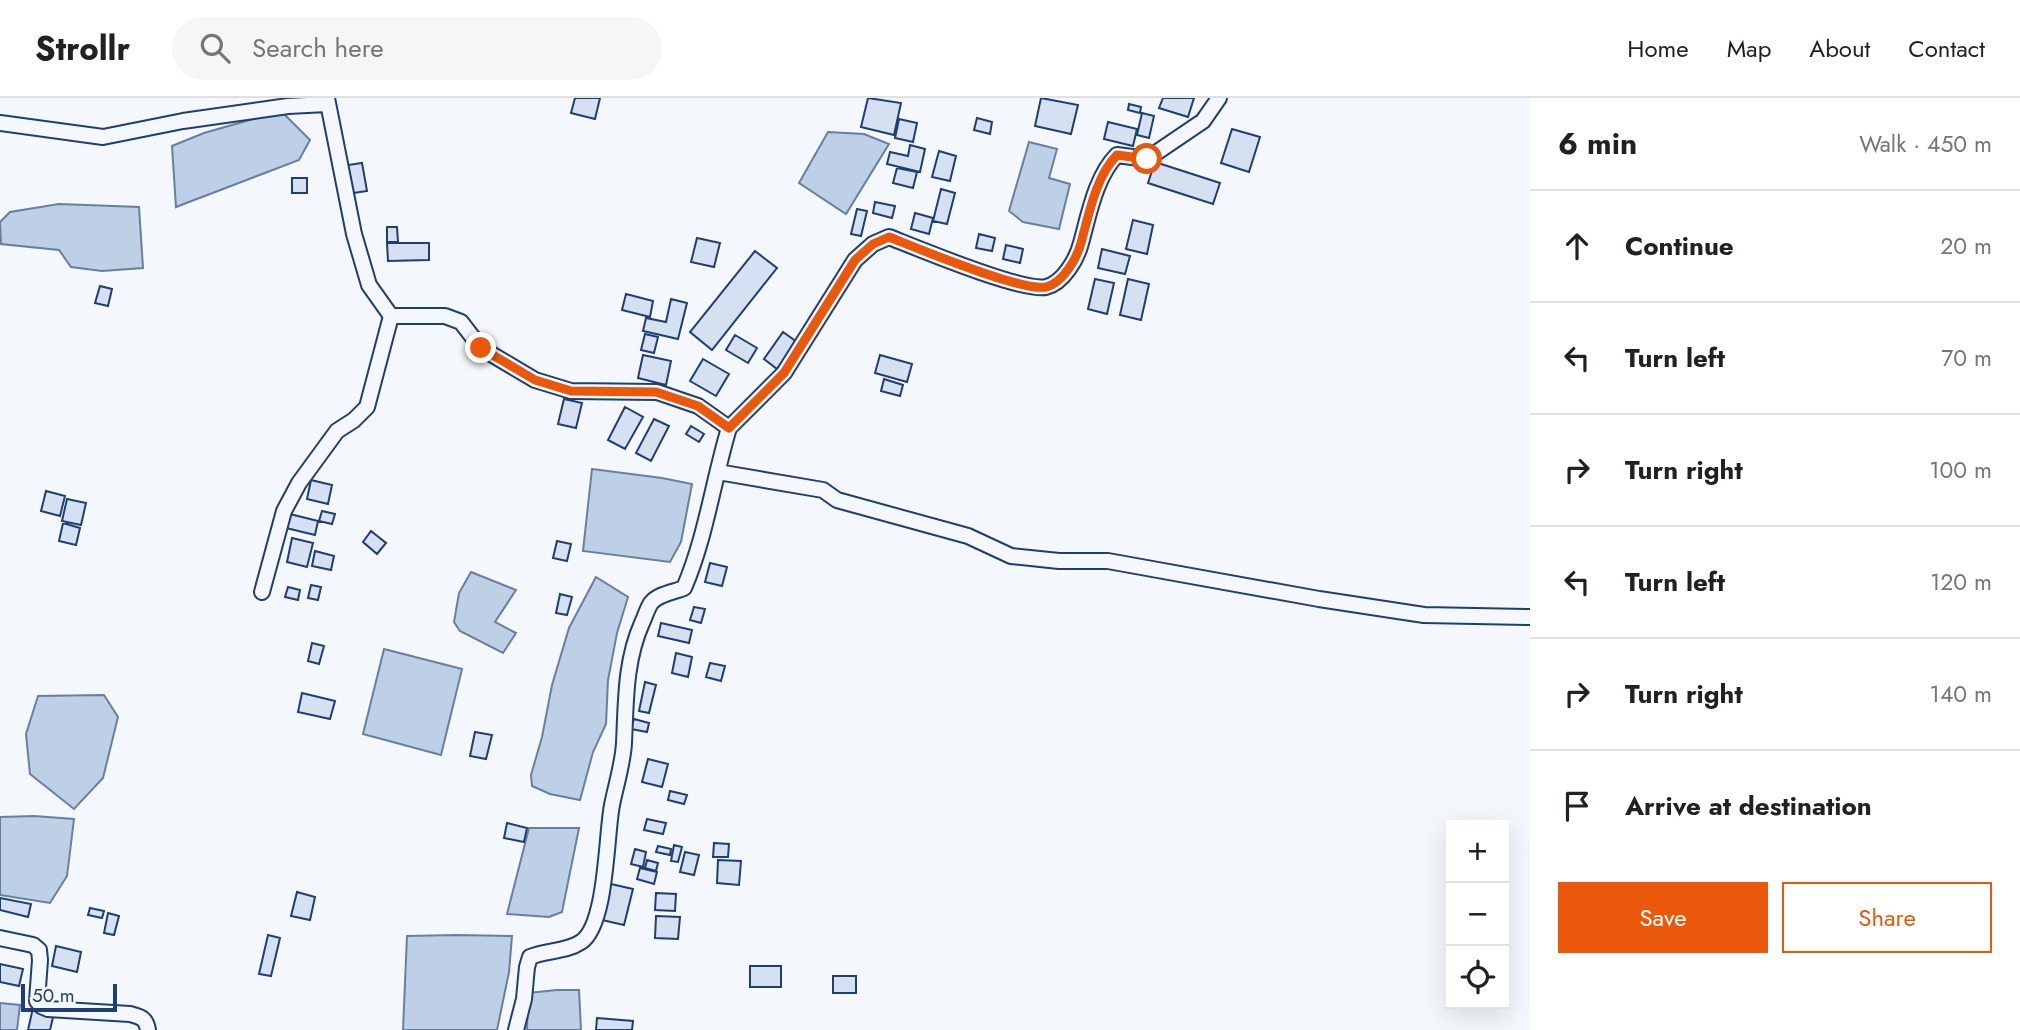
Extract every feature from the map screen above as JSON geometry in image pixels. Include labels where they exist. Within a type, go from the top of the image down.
[{"type":"street","points":[[516,1030],[530,957],[582,942],[594,923],[607,866],[611,807],[624,745],[633,643],[652,602],[660,596],[684,588],[692,569],[729,428],[784,373],[855,260],[873,244],[889,237],[984,273],[1038,288],[1050,286],[1065,274],[1079,253],[1090,209],[1108,164],[1117,155],[1147,159],[1203,121],[1219,98]]},
{"type":"street","points":[[0,123],[103,136],[183,121],[327,101],[354,234],[369,285],[391,316]]},
{"type":"street","points":[[391,316],[445,316],[461,321],[488,354],[535,380],[571,391],[656,392],[698,406],[729,428]]},
{"type":"street","points":[[262,592],[284,511],[299,483],[337,431],[367,407],[391,316]]},
{"type":"street","points":[[718,472],[823,489],[837,500],[968,536],[1011,556],[1108,562],[1424,615],[1530,617]]},
{"type":"street","points":[[0,938],[33,945],[39,950],[37,1001],[41,1006],[48,1009],[130,1014],[142,1018],[147,1023],[148,1030]]},
{"type":"water","points":[[281,111],[310,140],[299,160],[176,207],[172,146],[204,133]]},
{"type":"water","points":[[828,132],[864,134],[889,144],[846,214],[799,183]]},
{"type":"water","points":[[1029,142],[1057,149],[1049,178],[1070,184],[1059,229],[1023,222],[1009,211]]},
{"type":"water","points":[[59,204],[139,207],[143,268],[102,271],[71,267],[59,250],[1,244],[0,222],[10,212]]},
{"type":"water","points":[[592,469],[692,484],[681,542],[670,562],[583,551]]},
{"type":"water","points":[[471,572],[516,590],[495,622],[516,633],[503,653],[460,631],[454,622],[459,593]]},
{"type":"water","points":[[596,577],[628,597],[617,633],[608,680],[606,724],[593,752],[580,800],[550,794],[532,786],[531,775],[552,685],[569,628]]},
{"type":"water","points":[[384,649],[462,669],[441,755],[363,734]]},
{"type":"water","points":[[104,695],[118,717],[103,778],[74,809],[30,774],[26,734],[38,696]]},
{"type":"water","points":[[0,817],[74,819],[67,876],[50,903],[0,895]]},
{"type":"water","points":[[529,828],[579,828],[562,912],[549,917],[507,914]]},
{"type":"water","points":[[407,936],[512,936],[509,972],[497,1030],[403,1030]]},
{"type":"water","points":[[579,990],[581,1030],[527,1030],[528,993]]},
{"type":"water","points":[[0,1003],[20,1005],[17,1030],[0,1030]]},
{"type":"building","points":[[575,98],[600,98],[595,119],[571,113]]},
{"type":"building","points":[[868,98],[901,103],[894,135],[861,127]]},
{"type":"building","points":[[1041,98],[1078,105],[1071,134],[1035,126]]},
{"type":"building","points":[[1163,98],[1194,98],[1188,117],[1159,108]]},
{"type":"building","points":[[1129,104],[1141,107],[1140,113],[1128,110]]},
{"type":"building","points":[[1142,113],[1154,116],[1149,138],[1137,135]]},
{"type":"building","points":[[977,118],[992,122],[990,134],[974,130]]},
{"type":"building","points":[[899,119],[917,123],[913,142],[895,138]]},
{"type":"building","points":[[1108,122],[1137,129],[1133,146],[1104,139]]},
{"type":"building","points":[[1232,129],[1260,137],[1249,172],[1221,163]]},
{"type":"building","points":[[910,145],[925,149],[920,172],[887,164],[890,152],[908,156]]},
{"type":"building","points":[[939,151],[956,156],[950,181],[932,177]]},
{"type":"building","points":[[1155,162],[1220,183],[1213,204],[1148,183]]},
{"type":"building","points":[[362,163],[367,191],[353,193],[348,165]]},
{"type":"building","points":[[897,168],[917,172],[913,188],[893,183]]},
{"type":"building","points":[[292,178],[307,178],[307,193],[292,193]]},
{"type":"building","points":[[941,189],[955,193],[947,224],[933,221]]},
{"type":"building","points":[[875,202],[895,206],[892,218],[873,213]]},
{"type":"building","points":[[857,209],[867,211],[861,236],[851,234]]},
{"type":"building","points":[[915,213],[933,218],[929,234],[911,229]]},
{"type":"building","points":[[1133,220],[1153,225],[1147,254],[1126,249]]},
{"type":"building","points":[[387,227],[397,227],[398,242],[387,242]]},
{"type":"building","points":[[979,234],[995,238],[992,251],[976,248]]},
{"type":"building","points":[[697,238],[720,243],[714,267],[691,262]]},
{"type":"building","points":[[387,243],[429,243],[429,260],[388,261]]},
{"type":"building","points":[[1006,245],[1023,249],[1020,263],[1003,259]]},
{"type":"building","points":[[1102,249],[1130,256],[1125,274],[1098,268]]},
{"type":"building","points":[[755,251],[777,268],[712,350],[690,332]]},
{"type":"building","points":[[1095,279],[1114,283],[1107,314],[1088,309]]},
{"type":"building","points":[[1128,279],[1149,284],[1141,320],[1120,315]]},
{"type":"building","points":[[100,286],[112,289],[108,306],[95,303]]},
{"type":"building","points":[[626,294],[653,301],[650,317],[622,310]]},
{"type":"building","points":[[671,299],[687,303],[678,339],[643,331],[646,318],[666,322]]},
{"type":"building","points":[[783,332],[797,342],[777,369],[764,359]]},
{"type":"building","points":[[645,334],[658,337],[654,353],[641,350]]},
{"type":"building","points":[[735,335],[757,348],[748,363],[726,350]]},
{"type":"building","points":[[643,355],[671,361],[666,385],[638,378]]},
{"type":"building","points":[[880,355],[912,364],[907,382],[875,373]]},
{"type":"building","points":[[703,359],[729,374],[716,396],[690,381]]},
{"type":"building","points":[[884,379],[903,385],[900,396],[881,391]]},
{"type":"building","points":[[564,399],[582,403],[576,428],[558,424]]},
{"type":"building","points":[[625,407],[643,417],[625,449],[608,440]]},
{"type":"building","points":[[654,419],[669,426],[651,461],[636,453]]},
{"type":"building","points":[[691,426],[704,434],[699,442],[686,434]]},
{"type":"building","points":[[311,480],[332,485],[328,504],[307,499]]},
{"type":"building","points":[[46,491],[65,496],[60,516],[41,511]]},
{"type":"building","points":[[67,499],[86,503],[81,525],[62,521]]},
{"type":"building","points":[[322,511],[335,514],[332,524],[319,521]]},
{"type":"building","points":[[290,514],[318,521],[315,535],[286,528]]},
{"type":"building","points":[[63,523],[80,528],[76,545],[59,541]]},
{"type":"building","points":[[371,531],[386,543],[377,554],[363,542]]},
{"type":"building","points":[[292,538],[313,543],[307,567],[287,562]]},
{"type":"building","points":[[557,541],[571,544],[567,561],[553,558]]},
{"type":"building","points":[[315,551],[334,556],[331,570],[312,566]]},
{"type":"building","points":[[710,563],[727,567],[722,586],[705,582]]},
{"type":"building","points":[[311,585],[321,587],[318,600],[308,598]]},
{"type":"building","points":[[288,587],[300,590],[298,600],[285,597]]},
{"type":"building","points":[[560,594],[572,597],[567,615],[556,613]]},
{"type":"building","points":[[694,607],[705,609],[701,623],[690,620]]},
{"type":"building","points":[[661,623],[692,630],[689,643],[658,636]]},
{"type":"building","points":[[312,643],[324,646],[319,664],[308,661]]},
{"type":"building","points":[[676,653],[692,657],[688,677],[672,673]]},
{"type":"building","points":[[710,663],[725,666],[721,681],[706,677]]},
{"type":"building","points":[[645,682],[656,685],[649,713],[639,711]]},
{"type":"building","points":[[302,693],[335,701],[330,719],[298,712]]},
{"type":"building","points":[[634,719],[649,723],[647,732],[631,729]]},
{"type":"building","points":[[475,732],[492,735],[486,759],[470,756]]},
{"type":"building","points":[[648,759],[668,764],[662,787],[642,782]]},
{"type":"building","points":[[670,791],[687,795],[684,804],[668,800]]},
{"type":"building","points":[[647,819],[666,823],[663,834],[644,830]]},
{"type":"building","points":[[507,823],[527,828],[524,842],[504,838]]},
{"type":"building","points":[[714,843],[729,844],[728,857],[713,857]]},
{"type":"building","points":[[674,845],[682,847],[678,862],[671,861]]},
{"type":"building","points":[[658,846],[671,849],[670,855],[656,852]]},
{"type":"building","points":[[635,849],[646,852],[643,867],[631,864]]},
{"type":"building","points":[[685,852],[699,855],[694,875],[680,872]]},
{"type":"building","points":[[647,860],[658,863],[656,871],[645,868]]},
{"type":"building","points":[[718,860],[741,861],[739,885],[717,883]]},
{"type":"building","points":[[640,868],[657,872],[654,884],[637,879]]},
{"type":"building","points":[[611,884],[633,889],[624,925],[602,920]]},
{"type":"building","points":[[297,892],[315,897],[310,920],[291,916]]},
{"type":"building","points":[[656,893],[676,894],[675,911],[655,910]]},
{"type":"building","points":[[0,898],[31,904],[28,917],[0,910]]},
{"type":"building","points":[[90,908],[104,911],[102,918],[88,915]]},
{"type":"building","points":[[108,913],[119,916],[114,935],[104,933]]},
{"type":"building","points":[[656,916],[680,917],[678,939],[655,938]]},
{"type":"building","points":[[268,935],[280,938],[271,976],[259,974]]},
{"type":"building","points":[[56,946],[81,952],[77,972],[52,966]]},
{"type":"building","points":[[0,964],[23,969],[19,986],[0,982]]},
{"type":"building","points":[[750,966],[781,966],[781,987],[750,987]]},
{"type":"building","points":[[833,976],[856,976],[856,993],[833,993]]},
{"type":"building","points":[[33,1008],[54,1013],[50,1030],[28,1030]]},
{"type":"building","points":[[597,1018],[633,1021],[632,1030],[596,1030]]},
{"type":"route","points":[[481,348],[535,380],[571,391],[656,392],[698,406],[729,428],[784,373],[855,260],[873,244],[889,237],[984,273],[1038,288],[1050,286],[1065,274],[1079,253],[1090,209],[1108,164],[1117,155],[1147,159]]}]
